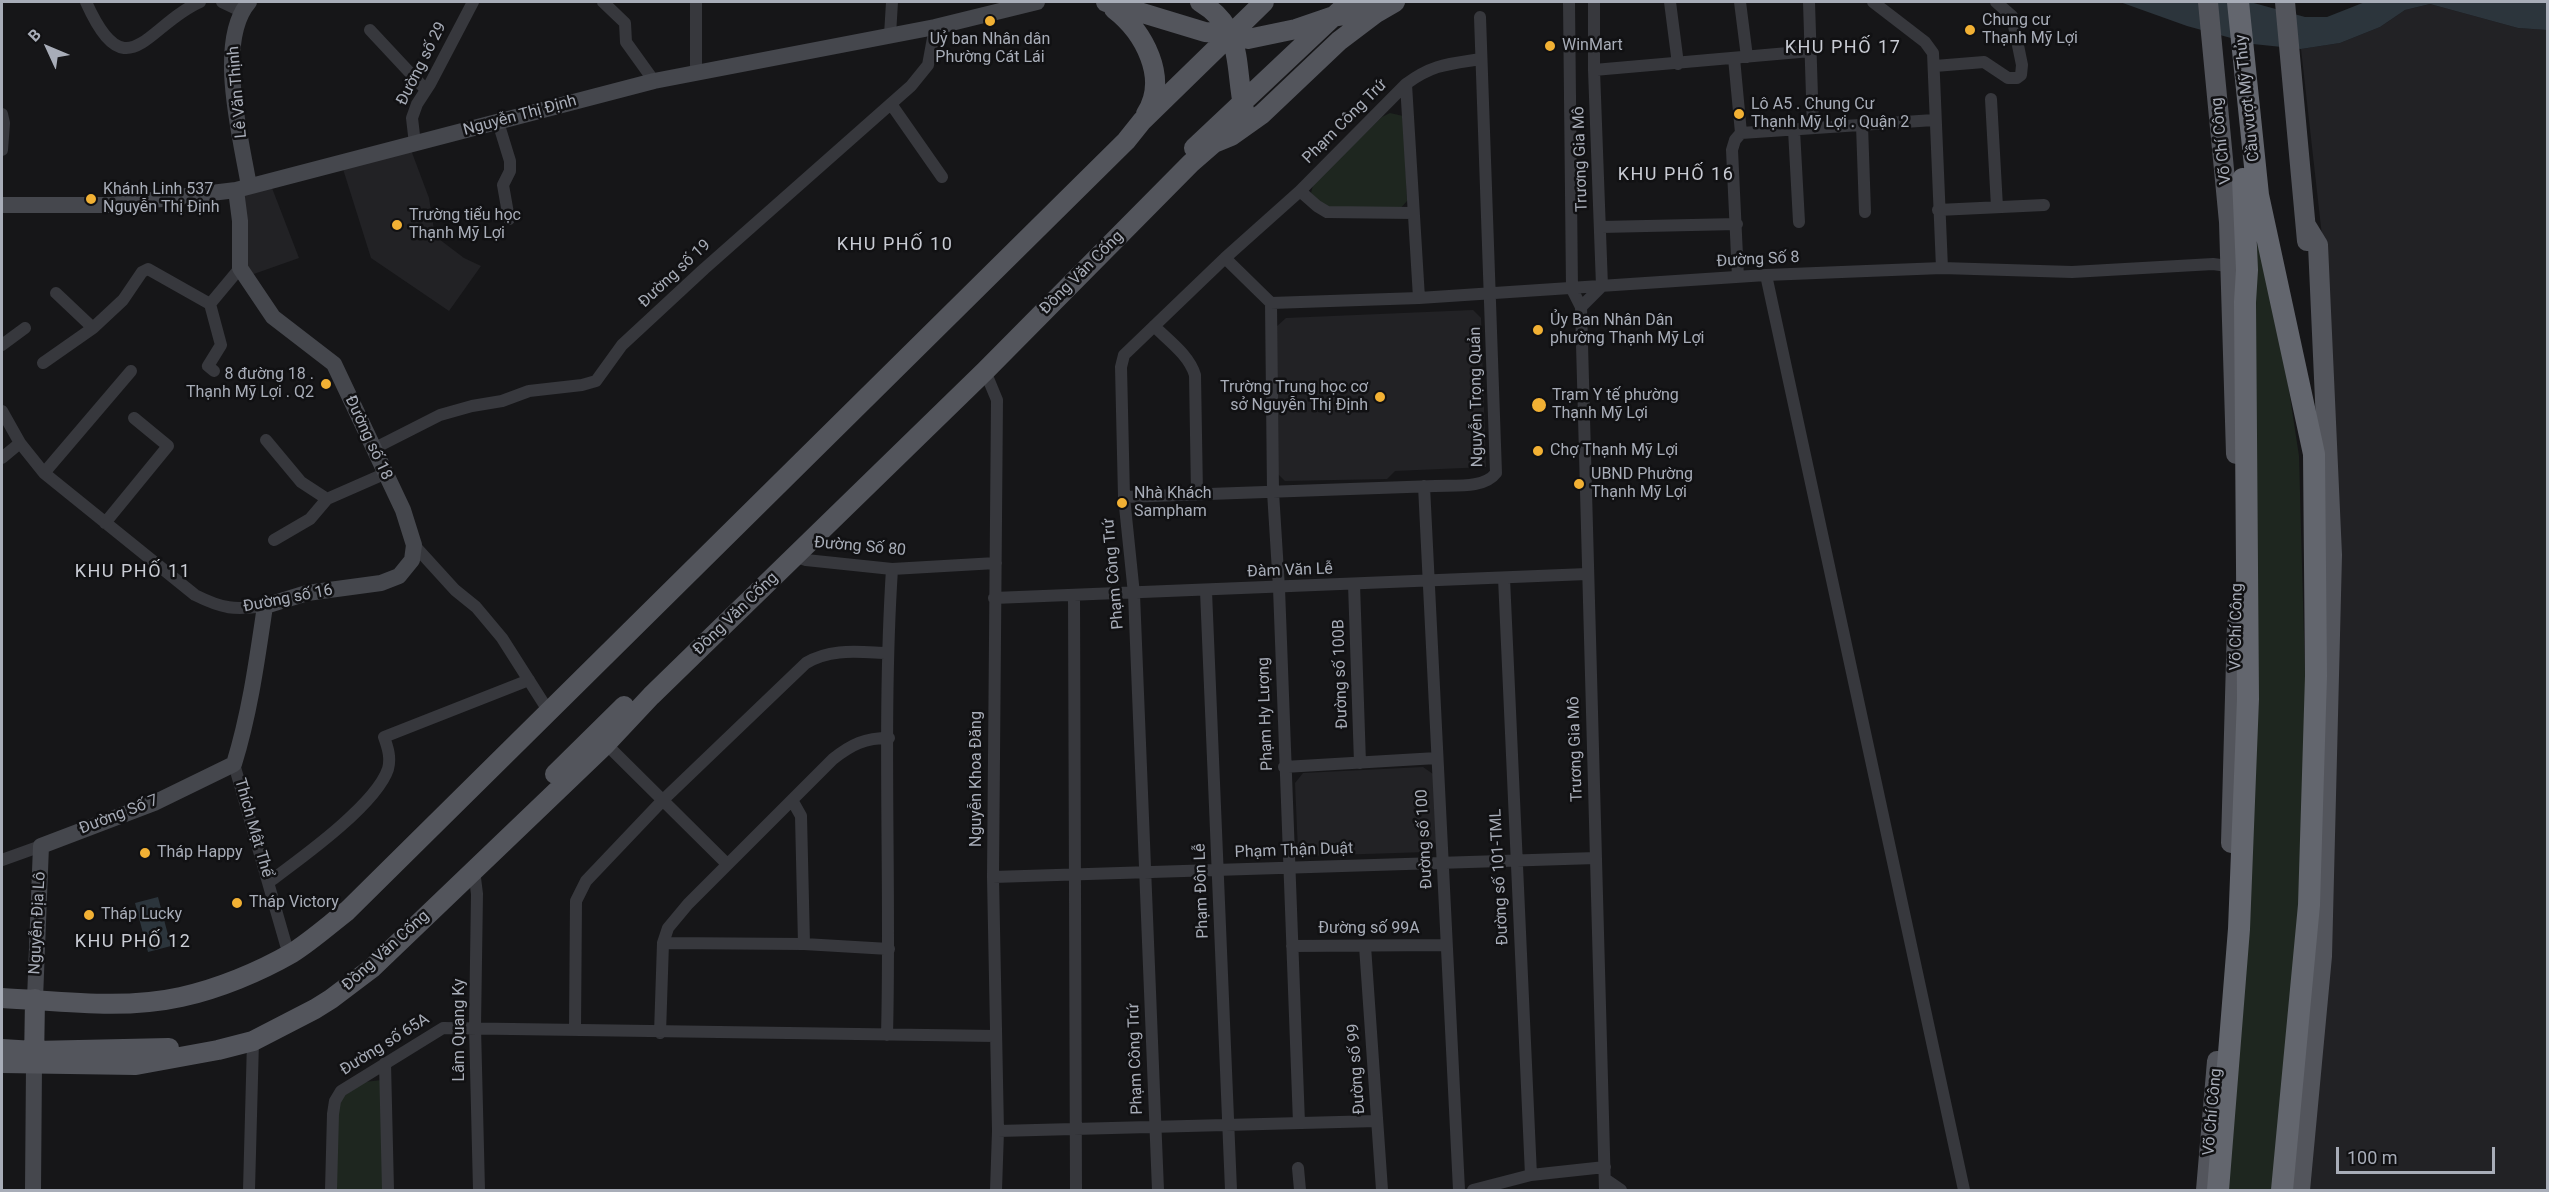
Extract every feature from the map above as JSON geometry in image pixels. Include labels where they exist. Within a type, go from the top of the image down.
[{"type":"highway","name":"Cầu vượt Mỹ Thủy","points":[[2225,2],[2251,194]]},
{"type":"highway","name":"Cầu vượt Mỹ Thủy","points":[[2238,2],[2251,194]]},
{"type":"highway","name":"Võ Chí Công","points":[[2218,1191],[2239,929],[2248,699],[2245,302],[2238,268],[2251,194]]},
{"type":"highway","points":[[2251,194],[2314,454],[2323,556],[2316,676],[2309,905],[2282,1191]]},
{"type":"main road","points":[[1105,2],[1205,32],[1231,34],[1248,39],[1267,36],[1331,16],[1350,14],[1368,2]]},
{"type":"main road","points":[[35,999],[57,994],[115,992],[186,983],[239,967],[286,945],[356,891],[544,704],[1126,141],[1150,107],[1154,89],[1151,56],[1134,27],[1105,2]]},
{"type":"main road","points":[[1200,2],[1222,20],[1238,52],[1239,81],[1247,125]]},
{"type":"main road","points":[[1137,126],[1264,2]]},
{"type":"main road","points":[[1331,16],[1349,2]]},
{"type":"main road","name":"Đồng Văn Cống","points":[[2,1049],[34,1058],[135,1065],[197,1055],[253,1041],[331,999],[372,968],[472,864],[1188,160],[1247,125],[1338,42],[1376,13],[1395,2]]},
{"type":"main road","name":"Võ Chí Công","points":[[2206,1191],[2229,928],[2239,564],[2238,268],[2229,222],[2208,2]]},
{"type":"main road","points":[[2285,2],[2307,227],[2316,384],[2314,454]]},
{"type":"main road","name":"Đồng Văn Cống","points":[[2,1063],[34,1058],[162,1050],[245,1032],[320,996],[341,981],[606,744],[788,554],[985,370],[1188,160],[1223,119],[1331,16]]},
{"type":"main road","points":[[1223,119],[1239,81]]},
{"type":"main road","points":[[1214,143],[1234,123],[1242,101]]},
{"type":"main road","points":[[2300,1191],[2322,956],[2323,556],[2318,245],[2307,227]]},
{"type":"main road","points":[[2,998],[101,1003],[181,997],[227,982],[292,952],[347,910],[813,443]]},
{"type":"main road","points":[[34,1058],[35,999]]},
{"type":"street","points":[[86,2],[105,36],[124,49],[142,44],[184,9],[200,2]]},
{"type":"street","points":[[222,2],[245,6]]},
{"type":"street","name":"Đường số 29","points":[[415,144],[412,118],[472,2]]},
{"type":"street","points":[[603,2],[625,23],[626,42],[654,81]]},
{"type":"street","points":[[696,2],[696,73]]},
{"type":"street","points":[[890,35],[892,2]]},
{"type":"street","name":"Nguyễn Thị Định","points":[[2,205],[112,205],[243,188],[654,81],[935,27],[1037,2]]},
{"type":"street","name":"Trương Gia Mô","points":[[1569,2],[1572,289],[1581,307],[1605,1179]]},
{"type":"street","name":"Trương Gia Mô","points":[[1594,2],[1594,70],[1602,286]]},
{"type":"street","points":[[1670,2],[1678,64]]},
{"type":"street","points":[[1740,2],[1741,134]]},
{"type":"street","points":[[1809,2],[1813,128]]},
{"type":"street","points":[[1873,2],[1925,42],[1933,53],[1935,66],[1934,120],[1942,268]]},
{"type":"street","points":[[1935,66],[1984,62],[2008,78],[2014,79],[2021,75],[2022,66],[2012,16],[1996,2]]},
{"type":"street","name":"Lê Văn Thịnh","points":[[243,188],[233,67],[233,36],[245,6]]},
{"type":"street","name":"Nguyễn Trọng Quản","points":[[1124,497],[1424,486],[1483,483],[1492,479],[1496,473],[1480,17]]},
{"type":"street","name":"Đường số 19","points":[[374,449],[440,415],[502,401],[530,391],[582,386],[596,381],[622,345],[704,269],[911,86],[928,65],[935,27]]},
{"type":"street","points":[[370,30],[426,90]]},
{"type":"street","points":[[1594,70],[1811,51]]},
{"type":"street","name":"Phạm Công Trứ","points":[[1158,1191],[1134,594],[1124,497],[1121,367],[1124,355],[1300,190],[1406,84],[1425,70],[1437,66],[1481,59]]},
{"type":"street","points":[[1406,84],[1419,298]]},
{"type":"street","points":[[1991,99],[1997,207]]},
{"type":"street","points":[[891,104],[942,177]]},
{"type":"street","points":[[2,114],[4,123],[2,150]]},
{"type":"street","points":[[1738,277],[1732,150],[1735,140],[1741,134],[1934,120]]},
{"type":"street","points":[[498,123],[510,161],[510,171],[503,185],[508,219]]},
{"type":"street","points":[[1862,125],[1865,212]]},
{"type":"street","points":[[1794,130],[1799,222]]},
{"type":"street","points":[[210,304],[240,268],[243,188]]},
{"type":"street","points":[[1300,190],[1327,212],[1413,213]]},
{"type":"street","points":[[1938,210],[2044,205]]},
{"type":"street","points":[[1600,227],[1737,224]]},
{"type":"street","points":[[1225,258],[1271,303]]},
{"type":"street","name":"Đường Số 8","points":[[1271,303],[1419,298],[1766,275],[1942,268],[2072,272],[2213,264],[2238,268]]},
{"type":"street","name":"Đường số 18","points":[[240,268],[273,317],[334,364],[384,474],[404,510],[414,545],[455,590],[476,607],[502,638],[544,704]]},
{"type":"street","points":[[43,363],[93,328],[123,300],[145,269],[148,269],[210,304],[221,345],[208,366],[214,371]]},
{"type":"street","points":[[1766,275],[1964,1191]]},
{"type":"street","points":[[1581,307],[1602,286]]},
{"type":"street","points":[[56,292],[93,328]]},
{"type":"street","name":"Phạm Hy Lượng","points":[[1271,303],[1273,492],[1279,588],[1299,1124]]},
{"type":"street","points":[[1154,326],[1185,357],[1195,375],[1197,494]]},
{"type":"street","points":[[2,345],[25,328]]},
{"type":"street","name":"Nguyễn Khoa Đăng","points":[[985,370],[998,400],[994,598],[993,876],[999,1131],[996,1191]]},
{"type":"street","points":[[44,472],[131,371]]},
{"type":"street","name":"Đường số 16","points":[[2,411],[20,444],[44,472],[195,595],[219,607],[238,610],[265,606],[307,593],[381,583],[399,576],[412,560],[414,545]]},
{"type":"street","points":[[105,523],[168,446],[134,418]]},
{"type":"street","points":[[266,440],[301,482],[327,499]]},
{"type":"street","points":[[2,458],[20,444]]},
{"type":"street","points":[[274,540],[310,519],[327,499],[384,474]]},
{"type":"street","name":"Đường số 100","points":[[1424,486],[1459,1191]]},
{"type":"street","name":"Đường Số 80","points":[[788,554],[806,560],[892,569],[996,563]]},
{"type":"street","points":[[887,1035],[889,738],[887,653],[892,569]]},
{"type":"street","name":"Đàm Văn Lễ","points":[[994,598],[1587,574]]},
{"type":"street","name":"Đường số 101-TML","points":[[1504,578],[1531,1175]]},
{"type":"street","name":"Đường số 100B","points":[[1354,585],[1360,763]]},
{"type":"street","name":"Phạm Đôn Lễ","points":[[1206,591],[1231,1191]]},
{"type":"street","points":[[1074,596],[1076,1191]]},
{"type":"street","name":"Thích Mật Thể","points":[[265,606],[256,675],[234,764],[270,882],[286,945]]},
{"type":"street","points":[[575,1029],[576,901],[586,881],[663,800],[806,663],[818,656],[836,652],[887,653]]},
{"type":"street","points":[[270,882],[351,816],[377,788],[389,762],[390,754],[384,737],[529,680]]},
{"type":"street","points":[[660,1033],[663,943],[668,928],[688,903],[833,759],[852,744],[869,738],[889,738]]},
{"type":"street","points":[[606,744],[727,864]]},
{"type":"street","points":[[1284,767],[1437,758]]},
{"type":"street","name":"Đường Số 7","points":[[2,860],[154,803],[234,764]]},
{"type":"street","points":[[792,800],[801,816],[804,944]]},
{"type":"street","name":"Nguyễn Địa Lô","points":[[35,999],[41,846]]},
{"type":"street","name":"Phạm Thận Duật","points":[[993,876],[1596,858]]},
{"type":"street","name":"Lâm Quang Ky","points":[[472,864],[477,934],[475,1027],[479,1191]]},
{"type":"street","points":[[663,943],[804,944],[889,949]]},
{"type":"street","name":"Đường số 99A","points":[[1292,946],[1446,945]]},
{"type":"street","name":"Đường số 99","points":[[1365,946],[1382,1191]]},
{"type":"street","name":"Đường số 65A","points":[[331,1191],[335,1101],[341,1091],[442,1028],[575,1029],[660,1033],[995,1036]]},
{"type":"street","points":[[249,1191],[253,1041]]},
{"type":"street","points":[[33,1191],[34,1058]]},
{"type":"street","points":[[385,1064],[388,1191]]},
{"type":"street","points":[[999,1131],[1377,1121]]},
{"type":"street","points":[[1298,1168],[1300,1191]]},
{"type":"street","points":[[1473,1191],[1531,1175],[1605,1179],[1621,1191]]},
{"type":"shaded area","points":[[2120,2],[2250,2],[2305,17],[2327,17],[2365,2],[2547,2],[2547,30],[2518,28],[2430,4],[2405,10],[2380,27],[2340,43],[2301,49],[2253,44],[2187,26]]},
{"type":"shaded area","points":[[2430,4],[2518,28],[2547,30],[2547,1190],[2309,1190],[2322,236],[2301,49],[2340,43],[2380,27],[2405,10]]},
{"type":"shaded area","points":[[1390,113],[1403,116],[1407,201],[1399,210],[1329,212],[1311,193],[1314,182],[1382,117]]},
{"type":"shaded area","name":"Trường tiểu học Thạnh Mỹ Lợi","points":[[411,150],[429,198],[435,236],[464,258],[481,266],[449,311],[371,258],[343,169]]},
{"type":"shaded area","points":[[272,188],[299,258],[251,275],[244,254],[242,195]]},
{"type":"shaded area","points":[[2257,234],[2283,351],[2299,456],[2308,784],[2278,1190],[2224,1190],[2250,387]]},
{"type":"shaded area","name":"Trường Trung học cơ sở Nguyễn Thị Định","points":[[1473,310],[1481,318],[1486,467],[1395,471],[1387,479],[1285,481],[1277,473],[1276,327],[1286,318]]},
{"type":"shaded area","points":[[1423,767],[1433,774],[1437,840],[1432,850],[1304,856],[1298,851],[1295,783],[1303,773]]},
{"type":"shaded area","points":[[158,897],[171,946],[148,952],[135,903]]},
{"type":"shaded area","points":[[382,1080],[384,1190],[336,1190],[338,1100],[364,1082]]},
{"type":"place","name":"Uỷ ban Nhân dân Phường Cát Lái","points":[[990,21]]},
{"type":"place","name":"Chung cư Thạnh Mỹ Lợi","points":[[1970,30]]},
{"type":"place","name":"WinMart","points":[[1550,46]]},
{"type":"place","name":"Lô A5 . Chung Cư Thạnh Mỹ Lợi . Quận 2","points":[[1739,114]]},
{"type":"place","name":"Khánh Linh 537 Nguyễn Thị Định","points":[[91,199]]},
{"type":"place","name":"Trường tiểu học Thạnh Mỹ Lợi","points":[[397,225]]},
{"type":"place","name":"Ủy Ban Nhân Dân phường Thạnh Mỹ Lợi","points":[[1538,330]]},
{"type":"place","name":"8 đường 18 . Thạnh Mỹ Lợi . Q2","points":[[326,384]]},
{"type":"place","name":"Trường Trung học cơ sở Nguyễn Thị Định","points":[[1380,397]]},
{"type":"place","name":"Trạm Y tế phường Thạnh Mỹ Lợi","points":[[1539,405]]},
{"type":"place","name":"Chợ Thạnh Mỹ Lợi","points":[[1538,451]]},
{"type":"place","name":"UBND Phường Thạnh Mỹ Lợi","points":[[1579,484]]},
{"type":"place","name":"Nhà Khách Sampham","points":[[1122,503]]},
{"type":"place","name":"Tháp Happy","points":[[145,853]]},
{"type":"place","name":"Tháp Victory","points":[[237,903]]},
{"type":"place","name":"Tháp Lucky","points":[[89,915]]},
{"type":"district","name":"KHU PHỐ 17","points":[[1843,48]]},
{"type":"district","name":"KHU PHỐ 16","points":[[1676,175]]},
{"type":"district","name":"KHU PHỐ 10","points":[[895,245]]},
{"type":"district","name":"KHU PHỐ 11","points":[[133,572]]},
{"type":"district","name":"KHU PHỐ 12","points":[[133,942]]}]
